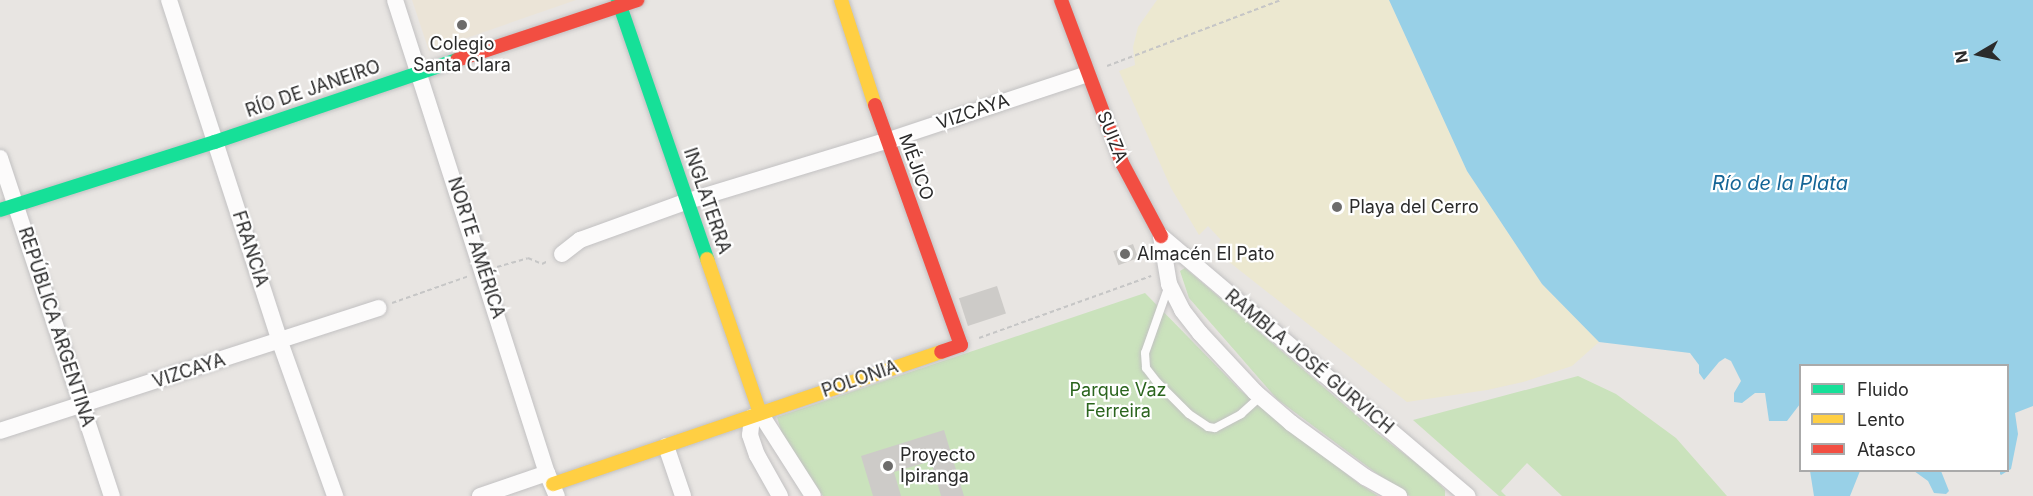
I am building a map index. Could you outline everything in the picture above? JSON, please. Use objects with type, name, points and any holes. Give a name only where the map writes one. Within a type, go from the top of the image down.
[{"type":"street","name":"FRANCIA","points":[[169,0],[280,342],[335,496]]},
{"type":"street","name":"NORTE AMÉRICA","points":[[395,0],[552,484]]},
{"type":"street","name":"RÍO DE JANEIRO","points":[[8,207],[215,142],[619,3],[637,0]]},
{"type":"street","name":"MÉJICO","points":[[841,0],[886,141],[961,345]]},
{"type":"street","name":"SUIZA","points":[[1061,0],[1122,163],[1161,236],[1167,278]]},
{"type":"street","name":"INGLATERRA","points":[[619,3],[688,201],[756,415]]},
{"type":"street","name":"VIZCAYA","points":[[562,254],[580,240],[688,201],[886,141],[1087,74]]},
{"type":"street","name":"REPÚBLICA ARGENTINA","points":[[0,158],[8,207],[83,405],[112,496]]},
{"type":"street","name":"RAMBLA JOSÉ GURVICH","points":[[1161,236],[1459,493]]},
{"type":"street","points":[[1167,278],[1182,310],[1200,333],[1260,397],[1335,456],[1399,496]]},
{"type":"street","name":"VIZCAYA","points":[[0,431],[280,342],[378,308]]},
{"type":"street","name":"POLONIA","points":[[480,496],[552,484],[961,345]]},
{"type":"street","points":[[756,415],[750,435],[757,455],[780,496]]},
{"type":"street","points":[[756,415],[813,496]]},
{"type":"street","points":[[666,446],[683,496]]},
{"type":"lane","points":[[1167,278],[1145,353],[1146,368],[1156,382],[1189,414],[1208,427],[1215,428],[1240,414],[1260,397]]},
{"type":"path","points":[[1087,74],[1281,0]]},
{"type":"path","points":[[961,345],[1167,278]]},
{"type":"shaded area","name":"Colegio Santa Clara","points":[[412,0],[576,0],[429,51]]},
{"type":"green space","points":[[1185,268],[1377,433],[1429,473],[1445,490],[1445,496],[1410,496],[1403,493],[1277,399],[1189,298],[1180,271]]},
{"type":"green space","name":"Parque Vaz Ferreira","points":[[1145,293],[1241,391],[1358,483],[1378,496],[823,496],[782,434],[777,417]]},
{"type":"green space","points":[[1578,376],[1616,394],[1676,438],[1727,496],[1562,496],[1527,463],[1501,491],[1506,496],[1499,496],[1413,420]]},
{"type":"sand","name":"Playa del Cerro","points":[[1157,0],[1389,0],[1467,171],[1542,284],[1599,342],[1572,366],[1523,382],[1407,402],[1214,250],[1221,240],[1208,226],[1199,235],[1171,188],[1119,71],[1135,65],[1133,47],[1138,27]]},
{"type":"water","name":"Río de la Plata","points":[[1389,0],[2033,0],[2033,406],[2015,413],[2018,434],[2011,469],[2009,470],[2009,364],[1799,364],[1799,405],[1787,421],[1769,421],[1765,393],[1755,393],[1742,403],[1734,402],[1734,393],[1741,381],[1731,361],[1725,358],[1704,380],[1699,373],[1699,365],[1690,353],[1599,342],[1542,284],[1467,171]]},
{"type":"water","points":[[1810,472],[1860,472],[1850,496],[1814,496]]},
{"type":"water","points":[[1915,472],[1941,472],[1949,491],[1946,494],[1934,493],[1928,481]]},
{"type":"building","name":"Almacén El Pato","points":[[1133,244],[1138,258],[1118,265],[1113,251]]},
{"type":"building","points":[[997,286],[1006,314],[968,326],[959,298]]},
{"type":"building","name":"Proyecto Ipiranga","points":[[944,430],[964,496],[941,496],[931,461],[894,472],[901,496],[873,496],[861,456]]},
{"type":"traffic: fast","points":[[618,0],[707,259]]},
{"type":"traffic: fast","points":[[0,210],[215,142],[457,60]]},
{"type":"traffic: slow","points":[[841,0],[875,105]]},
{"type":"traffic: slow","points":[[707,259],[760,413]]},
{"type":"traffic: slow","points":[[553,484],[941,352]]},
{"type":"traffic: jam","points":[[457,60],[637,0]]},
{"type":"traffic: jam","points":[[1061,0],[1122,163],[1161,236]]},
{"type":"traffic: jam","points":[[875,105],[961,345],[941,352]]},
{"type":"place","name":"Colegio Santa Clara","points":[[462,25]]},
{"type":"place","name":"Playa del Cerro","points":[[1337,207]]},
{"type":"place","name":"Almacén El Pato","points":[[1125,254]]},
{"type":"place","name":"Proyecto Ipiranga","points":[[888,466]]}]
